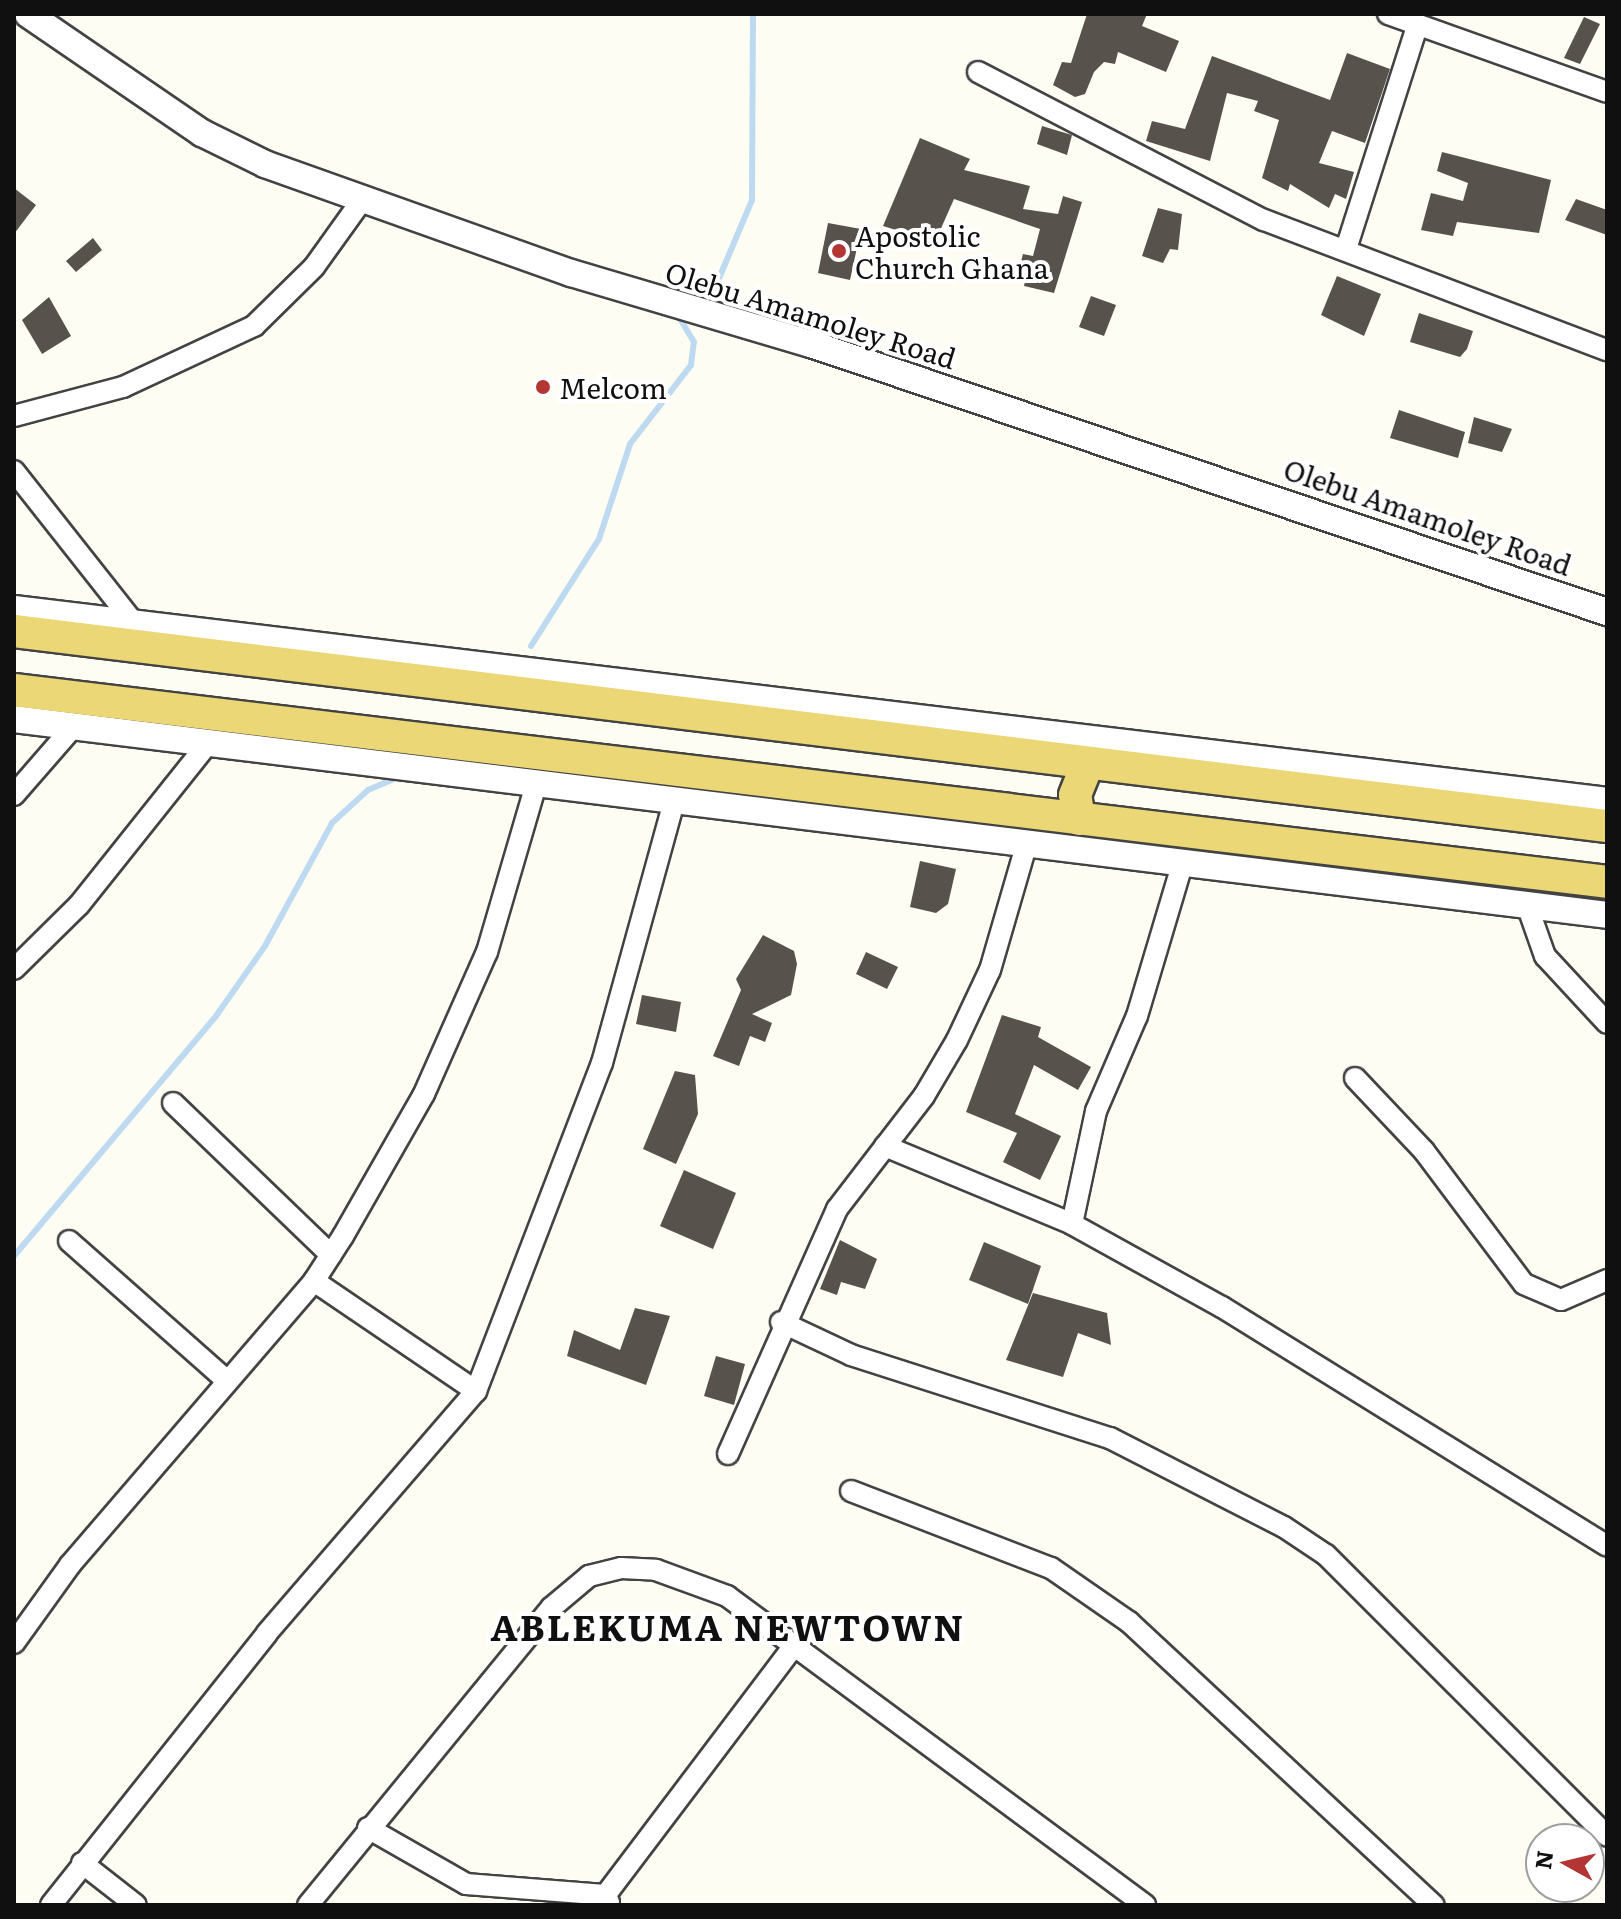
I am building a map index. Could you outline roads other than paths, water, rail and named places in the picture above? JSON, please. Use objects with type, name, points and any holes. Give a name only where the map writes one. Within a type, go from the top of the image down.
[{"type":"main road","points":[[14,631],[1087,766],[1607,826]]},
{"type":"main road","points":[[14,690],[1607,882]]},
{"type":"main road","points":[[1079,819],[1075,795],[1087,766]]},
{"type":"street","name":"Olebu Amamoley Road","points":[[28,14],[202,133],[362,200],[1607,612]]},
{"type":"street","points":[[1388,14],[1607,92]]},
{"type":"street","points":[[1346,249],[1417,26]]},
{"type":"street","points":[[978,72],[1264,220],[1607,350]]},
{"type":"street","points":[[14,416],[123,387],[254,326],[314,267],[362,200]]},
{"type":"street","points":[[14,471],[134,623]]},
{"type":"street","points":[[14,609],[1607,801]]},
{"type":"street","points":[[14,719],[206,746],[1607,915]]},
{"type":"street","points":[[14,795],[74,726]]},
{"type":"street","points":[[14,969],[79,905],[206,746]]},
{"type":"street","points":[[14,1643],[70,1565],[314,1281],[331,1255],[424,1094],[481,966],[536,784]]},
{"type":"street","points":[[51,1905],[267,1633],[476,1391],[602,1063],[674,802]]},
{"type":"street","points":[[728,1454],[781,1322],[837,1209],[924,1096],[990,970],[1027,843]]},
{"type":"street","points":[[1072,1224],[1096,1111],[1137,1016],[1183,862]]},
{"type":"street","points":[[1527,905],[1545,956],[1607,1023]]},
{"type":"street","points":[[1355,1078],[1424,1151],[1524,1284],[1561,1300],[1607,1280]]},
{"type":"street","points":[[173,1103],[331,1255]]},
{"type":"street","points":[[885,1146],[1072,1224],[1222,1307],[1607,1546]]},
{"type":"street","points":[[69,1241],[226,1380]]},
{"type":"street","points":[[314,1281],[476,1391]]},
{"type":"street","points":[[781,1322],[851,1355],[1110,1438],[1284,1527],[1326,1555],[1607,1836]]},
{"type":"street","points":[[851,1491],[1004,1547],[1095,1597],[1209,1691],[1434,1905]]},
{"type":"street","points":[[308,1905],[551,1608],[589,1576],[656,1570],[727,1596],[796,1643],[1145,1905]]},
{"type":"street","points":[[368,1828],[466,1884],[605,1902],[796,1643]]},
{"type":"street","points":[[82,1863],[136,1905]]},
{"type":"waterway","points":[[697,302],[717,283],[752,200],[753,14]]},
{"type":"waterway","points":[[531,646],[599,539],[630,444],[691,365],[694,342],[677,314]]},
{"type":"waterway","points":[[14,1256],[216,1016],[265,946],[332,823],[368,790],[399,777]]},
{"type":"place","name":"Apostolic Church Ghana","points":[[839,251]]},
{"type":"place","name":"Melcom","points":[[543,387]]},
{"type":"district","name":"ABLEKUMA NEWTOWN","points":[[728,1626]]}]
